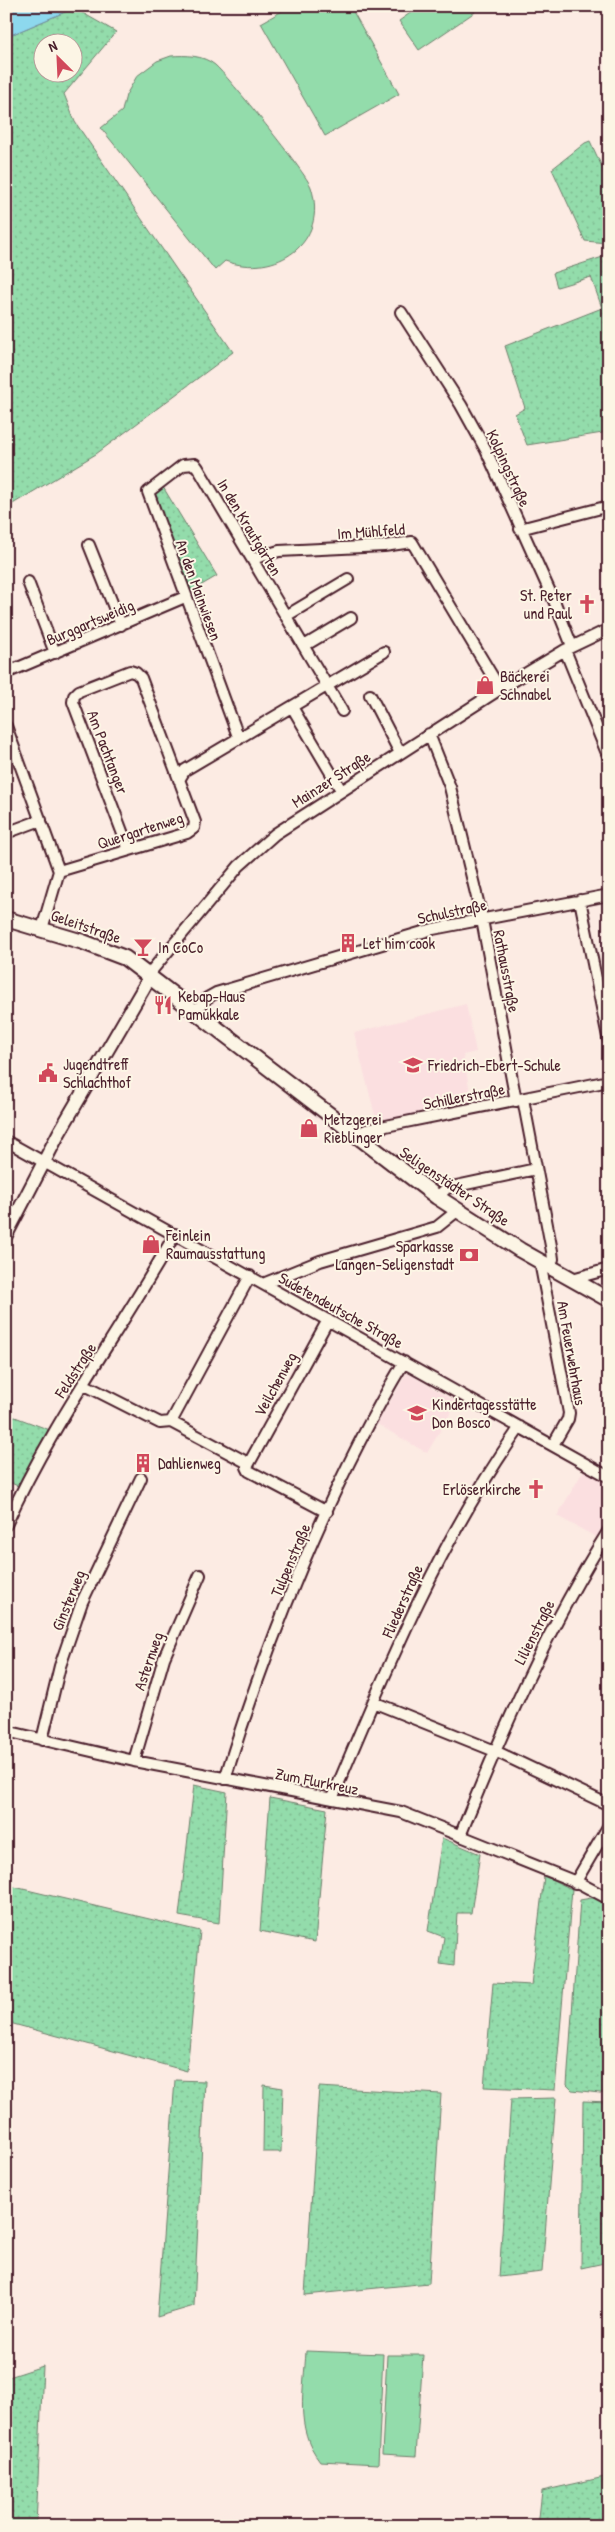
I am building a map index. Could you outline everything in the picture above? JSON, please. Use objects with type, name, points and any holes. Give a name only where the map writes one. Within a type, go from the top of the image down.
[{"type":"main road","name":"Geleitstraße","points":[[6,919],[117,954],[150,976]]},
{"type":"main road","name":"Seligenstädter Straße","points":[[150,976],[354,1135],[437,1197],[545,1264],[609,1300]]},
{"type":"street","name":"Kolpingstraße","points":[[401,312],[474,427],[495,468],[520,528],[555,603],[568,648],[609,758]]},
{"type":"street","name":"In den Krautgärten","points":[[182,465],[194,464],[198,468],[342,711]]},
{"type":"street","name":"An den Mainwiesen","points":[[182,465],[148,492],[185,597],[239,739]]},
{"type":"street","points":[[520,528],[609,506]]},
{"type":"street","name":"Im Mühlfeld","points":[[252,559],[279,551],[388,546],[412,542],[500,689]]},
{"type":"street","points":[[89,545],[120,625]]},
{"type":"street","points":[[286,616],[348,579]]},
{"type":"street","points":[[28,582],[55,653]]},
{"type":"street","name":"Burggartsweidig","points":[[6,673],[185,597]]},
{"type":"street","points":[[304,646],[351,618]]},
{"type":"street","name":"Mainzer Straße","points":[[150,976],[153,968],[254,851],[275,834],[500,689],[568,648],[609,629]]},
{"type":"street","points":[[179,780],[184,770],[384,652]]},
{"type":"street","name":"Am Pachtanger","points":[[129,850],[73,702],[75,693],[130,672],[136,673],[140,678],[179,780]]},
{"type":"street","points":[[370,695],[400,753]]},
{"type":"street","points":[[292,707],[341,790]]},
{"type":"street","points":[[6,726],[59,871],[42,929]]},
{"type":"street","name":"Rathausstraße","points":[[429,734],[450,787],[482,919],[552,1251],[552,1258],[545,1264]]},
{"type":"street","name":"Quergartenweg","points":[[59,871],[187,833],[194,828],[195,822],[179,780]]},
{"type":"street","points":[[6,833],[41,820]]},
{"type":"street","name":"Schulstraße","points":[[195,1012],[208,998],[216,993],[423,932],[609,895]]},
{"type":"street","points":[[576,901],[609,1042]]},
{"type":"street","points":[[6,1234],[150,976]]},
{"type":"street","name":"Schillerstraße","points":[[354,1135],[366,1130],[609,1081]]},
{"type":"street","name":"Sudetendeutsche Straße","points":[[6,1141],[609,1477]]},
{"type":"street","points":[[437,1197],[447,1188],[536,1169]]},
{"type":"street","points":[[263,1284],[320,1261],[437,1227],[457,1211]]},
{"type":"street","name":"Feldstraße","points":[[6,1525],[62,1417],[85,1385],[134,1306],[175,1234]]},
{"type":"street","name":"Am Feuerwehrhaus","points":[[545,1264],[569,1413],[568,1419],[553,1445]]},
{"type":"street","points":[[572,1279],[609,1269]]},
{"type":"street","points":[[172,1422],[250,1276]]},
{"type":"street","name":"Veilchenweg","points":[[248,1463],[328,1320]]},
{"type":"street","name":"Tulpenstraße","points":[[225,1779],[264,1664],[327,1512],[361,1440],[404,1362]]},
{"type":"street","points":[[85,1385],[160,1423],[172,1422],[248,1463],[249,1471],[327,1512]]},
{"type":"street","name":"Fliederstraße","points":[[332,1798],[432,1570],[482,1482],[520,1427]]},
{"type":"street","name":"Ginsterweg","points":[[42,1740],[60,1666],[82,1602],[140,1478]]},
{"type":"street","name":"Lilienstraße","points":[[460,1836],[495,1751],[556,1622],[609,1530]]},
{"type":"street","name":"Asternweg","points":[[134,1761],[164,1658],[200,1575]]},
{"type":"street","points":[[374,1702],[495,1751],[609,1805]]},
{"type":"street","name":"Zum Flurkreuz","points":[[6,1731],[134,1761],[401,1812],[575,1882],[609,1899]]},
{"type":"street","points":[[575,1882],[609,1825]]},
{"type":"shaded area","name":"Friedrich-Ebert-Schule","points":[[466,1004],[476,1052],[463,1055],[472,1102],[377,1123],[354,1033]]},
{"type":"shaded area","name":"Kindertagesstätte Don Bosco","points":[[407,1373],[457,1402],[427,1453],[377,1424]]},
{"type":"shaded area","points":[[585,1468],[609,1484],[609,1517],[596,1537],[557,1516]]},
{"type":"green space","points":[[291,6],[350,6],[399,94],[325,136],[261,23]]},
{"type":"green space","points":[[420,6],[471,6],[475,12],[419,50],[399,21]]},
{"type":"green space","points":[[74,8],[116,32],[82,73],[82,32],[32,32],[32,82],[74,82],[64,94],[75,122],[233,352],[96,454],[6,508],[6,37]]},
{"type":"green space","points":[[171,56],[200,57],[215,65],[266,125],[306,178],[311,187],[315,207],[312,225],[305,240],[294,252],[279,260],[262,265],[244,265],[225,261],[215,270],[101,128],[122,111],[126,95],[137,76],[157,61]]},
{"type":"green space","points":[[590,141],[609,182],[609,241],[607,243],[585,241],[552,169]]},
{"type":"green space","points":[[609,255],[609,432],[527,445],[515,414],[525,408],[505,346],[602,308],[591,277],[557,287],[553,273]]},
{"type":"green space","points":[[163,487],[217,576],[188,593],[150,495]]},
{"type":"green space","points":[[15,1417],[50,1430],[18,1486],[6,1481],[6,1419]]},
{"type":"green space","points":[[194,1785],[227,1792],[219,1923],[179,1916]]},
{"type":"green space","points":[[270,1798],[327,1809],[315,1942],[260,1931]]},
{"type":"green space","points":[[442,1838],[480,1854],[471,1913],[457,1913],[454,1966],[440,1964],[444,1937],[428,1931]]},
{"type":"green space","points":[[544,1876],[572,1889],[555,2090],[484,2087],[493,1983],[531,1985]]},
{"type":"green space","points":[[6,1885],[200,1931],[187,2071],[6,2022]]},
{"type":"green space","points":[[597,1897],[609,1904],[609,2094],[572,2090],[567,2085],[580,1900]]},
{"type":"green space","points":[[175,2080],[205,2081],[194,2306],[157,2317]]},
{"type":"green space","points":[[264,2085],[283,2088],[281,2152],[263,2152]]},
{"type":"green space","points":[[319,2087],[441,2094],[429,2283],[305,2295]]},
{"type":"green space","points":[[556,2098],[542,2272],[499,2277],[511,2099]]},
{"type":"green space","points":[[583,2101],[609,2102],[609,2262],[581,2268]]},
{"type":"green space","points":[[306,2351],[383,2354],[378,2464],[320,2461],[307,2435],[302,2408]]},
{"type":"green space","points":[[387,2355],[423,2355],[416,2456],[382,2454]]},
{"type":"green space","points":[[43,2366],[36,2526],[6,2526],[6,2378]]},
{"type":"green space","points":[[609,2476],[609,2522],[593,2526],[538,2526],[542,2491]]},
{"type":"water","points":[[6,6],[79,6],[6,37]]},
{"type":"place","name":"St. Peter und Paul","points":[[587,604]]},
{"type":"place","name":"Bäckerei Schnabel","points":[[485,685]]},
{"type":"place","name":"Let him cook","points":[[348,943]]},
{"type":"place","name":"In CoCo","points":[[143,947]]},
{"type":"place","name":"Kebap-Haus Pamukkale","points":[[163,1005]]},
{"type":"place","name":"Friedrich-Ebert-Schule","points":[[413,1065]]},
{"type":"place","name":"Jugendtreff Schlachthof","points":[[48,1073]]},
{"type":"place","name":"Metzgerei Rieblinger","points":[[309,1128]]},
{"type":"place","name":"Feinlein Raumausstattung","points":[[151,1244]]},
{"type":"place","name":"Sparkasse Langen-Seligenstadt","points":[[469,1255]]},
{"type":"place","name":"Kindertagesstätte Don Bosco","points":[[417,1413]]},
{"type":"place","name":"Dahlienweg","points":[[143,1463]]},
{"type":"place","name":"Erlöserkirche","points":[[536,1489]]}]
